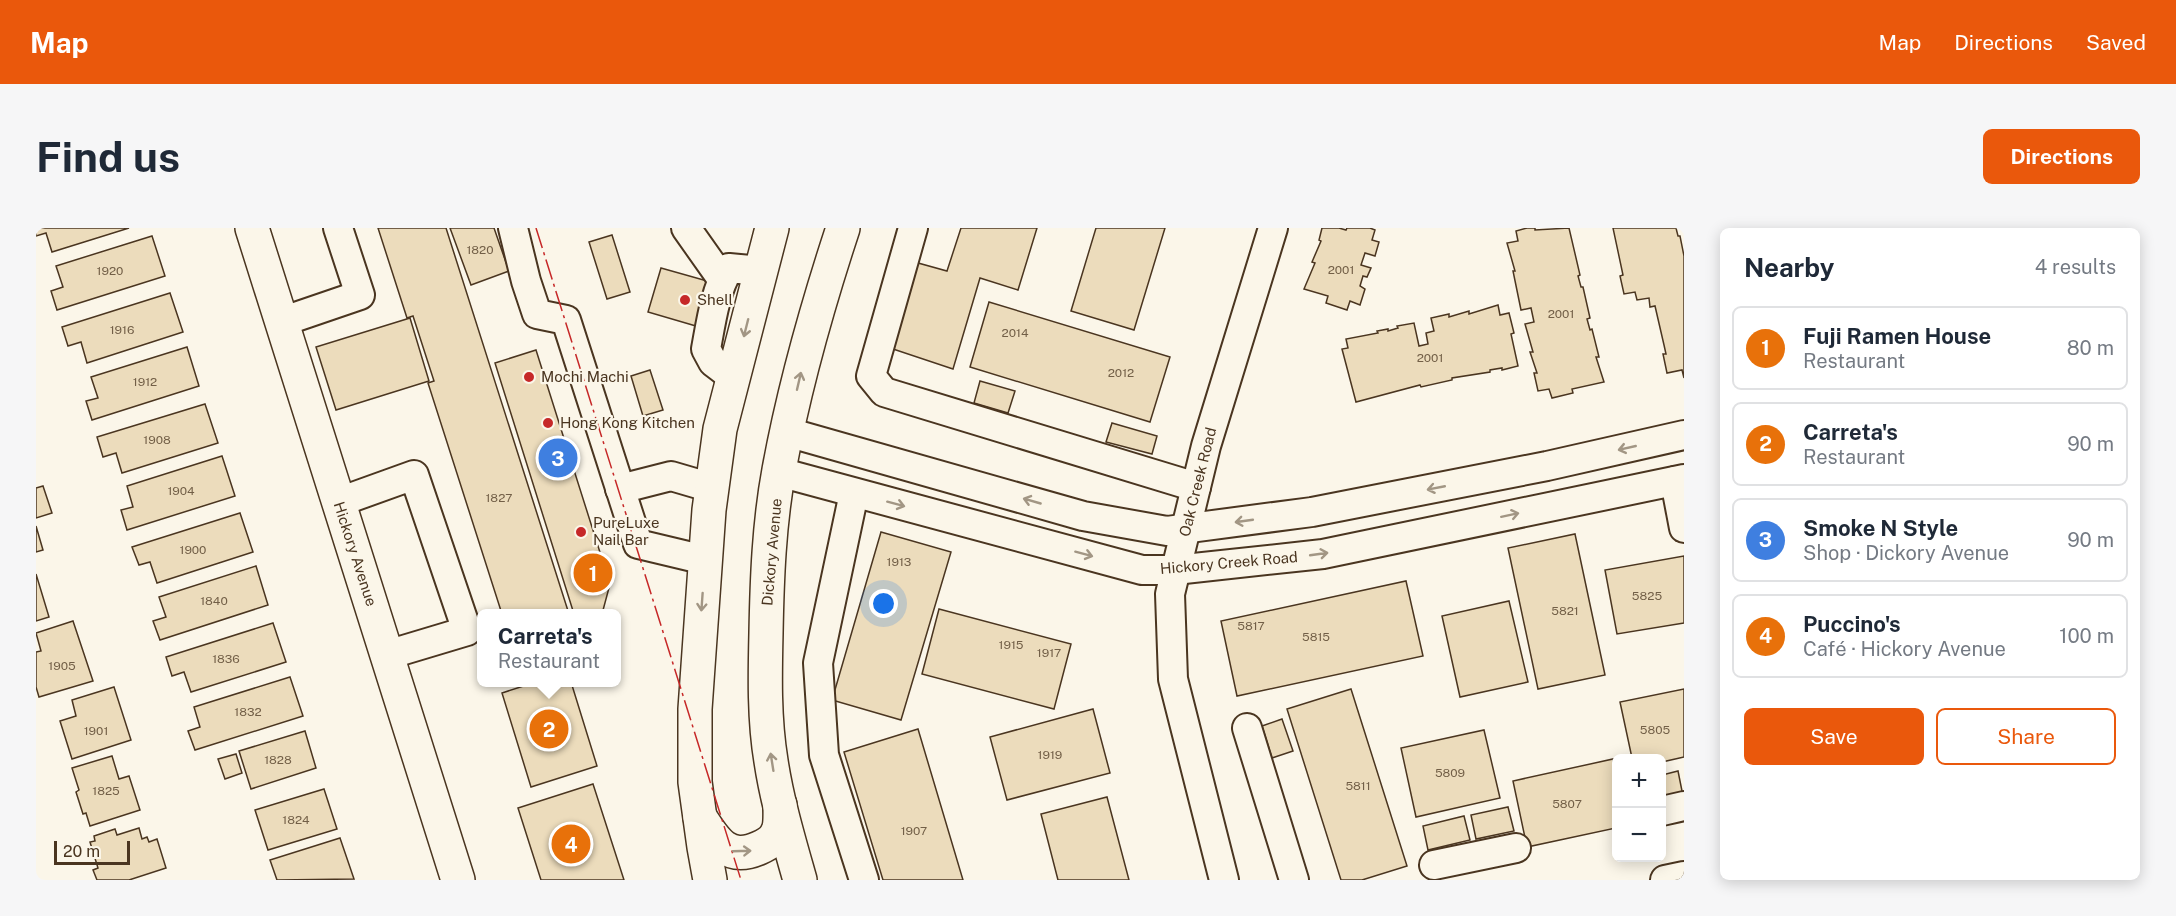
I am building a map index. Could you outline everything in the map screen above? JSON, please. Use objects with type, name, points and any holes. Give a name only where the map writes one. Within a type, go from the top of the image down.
[{"type":"main road","name":"Hickory Avenue","points":[[252,228],[458,880]]},
{"type":"main road","points":[[710,880],[696,782],[695,709],[705,560],[720,429],[772,228]]},
{"type":"main road","name":"Dickory Avenue","points":[[800,880],[780,805],[771,760],[765,675],[768,565],[779,472],[787,432],[815,315],[843,228]]},
{"type":"main road","points":[[700,817],[714,839],[729,852],[748,852],[767,844],[777,833],[780,805]]},
{"type":"street","points":[[281,322],[360,295],[338,228]]},
{"type":"street","points":[[513,228],[537,314],[566,320],[638,544],[705,560]]},
{"type":"street","points":[[686,228],[722,279]]},
{"type":"street","points":[[913,228],[871,376],[884,392],[1196,487]]},
{"type":"street","name":"Oak Creek Road","points":[[1224,880],[1173,679],[1170,594],[1206,446],[1273,228]]},
{"type":"street","points":[[734,378],[713,362],[706,349],[722,279],[729,268],[761,271]]},
{"type":"street","points":[[787,432],[1083,516],[1167,531],[1312,512],[1546,466],[1684,435]]},
{"type":"street","name":"Hickory Creek Road","points":[[779,472],[1142,570],[1175,570],[1323,554],[1680,480]]},
{"type":"street","points":[[339,502],[414,475],[467,631],[387,655]]},
{"type":"street","points":[[621,489],[671,476],[712,488]]},
{"type":"street","points":[[1680,480],[1684,528]]},
{"type":"street","points":[[854,493],[818,663],[824,755],[864,880]]},
{"type":"street","points":[[1246,728],[1294,880]]},
{"type":"street","points":[[1666,810],[1684,806]]},
{"type":"street","points":[[1434,865],[1474,869],[1516,848]]},
{"type":"street","points":[[1665,880],[1684,876]]},
{"type":"building","points":[[36,228],[129,228],[52,252],[46,233],[36,236]]},
{"type":"building","points":[[378,228],[446,228],[567,609],[500,609],[428,383],[434,381],[413,316],[407,318]]},
{"type":"building","points":[[450,228],[494,228],[509,271],[471,285]]},
{"type":"building","points":[[961,228],[1037,228],[1018,290],[980,278],[953,369],[893,349],[918,263],[947,271]]},
{"type":"building","points":[[1096,228],[1165,228],[1134,330],[1071,311]]},
{"type":"building","points":[[1322,228],[1346,230],[1347,228],[1370,228],[1375,230],[1372,240],[1379,242],[1375,256],[1365,253],[1361,265],[1371,268],[1367,277],[1363,276],[1360,286],[1365,289],[1360,305],[1350,301],[1347,310],[1326,303],[1328,296],[1304,289],[1315,263],[1312,262],[1321,241],[1319,240]]},
{"type":"building","points":[[1535,228],[1535,230],[1569,228],[1580,275],[1578,276],[1590,318],[1587,319],[1590,330],[1592,329],[1599,357],[1596,357],[1604,382],[1572,389],[1573,393],[1552,398],[1549,389],[1538,391],[1534,373],[1537,373],[1530,352],[1533,352],[1525,324],[1534,322],[1531,308],[1521,310],[1513,271],[1515,271],[1507,243],[1518,241],[1516,231]]},
{"type":"building","points":[[1613,228],[1676,228],[1680,236],[1684,256],[1684,378],[1682,370],[1667,373],[1663,354],[1666,354],[1655,306],[1650,307],[1649,298],[1637,300],[1635,292],[1624,294],[1620,276],[1623,275]]},
{"type":"building","points":[[612,235],[630,292],[607,299],[589,242]]},
{"type":"building","points":[[152,236],[165,276],[57,310],[51,291],[63,287],[56,266]]},
{"type":"building","points":[[661,268],[725,286],[713,331],[648,312]]},
{"type":"building","points":[[170,293],[183,332],[87,363],[81,342],[68,346],[62,327]]},
{"type":"building","points":[[989,302],[1170,357],[1150,422],[970,367]]},
{"type":"building","points":[[1498,305],[1500,315],[1509,313],[1518,366],[1452,378],[1452,380],[1421,387],[1420,385],[1356,402],[1342,349],[1348,348],[1346,339],[1378,333],[1377,331],[1388,329],[1388,331],[1398,328],[1397,326],[1414,323],[1419,346],[1428,344],[1426,333],[1434,331],[1431,318],[1449,314],[1449,317],[1469,311],[1469,314]]},
{"type":"building","points":[[410,318],[429,381],[336,410],[316,347]]},
{"type":"building","points":[[187,347],[199,386],[92,420],[86,401],[98,398],[91,377]]},
{"type":"building","points":[[536,350],[610,584],[603,609],[572,609],[495,363]]},
{"type":"building","points":[[650,370],[663,410],[643,416],[631,376]]},
{"type":"building","points":[[980,381],[1015,391],[1008,413],[974,403]]},
{"type":"building","points":[[205,404],[218,443],[122,473],[116,453],[103,457],[97,437]]},
{"type":"building","points":[[1112,423],[1157,436],[1152,454],[1106,442]]},
{"type":"building","points":[[222,456],[235,496],[127,530],[121,510],[133,507],[127,486]]},
{"type":"building","points":[[43,486],[52,513],[36,518],[36,488]]},
{"type":"building","points":[[240,513],[253,552],[157,583],[150,562],[139,565],[132,547]]},
{"type":"building","points":[[36,526],[43,550],[36,552]]},
{"type":"building","points":[[881,532],[951,552],[901,720],[832,700]]},
{"type":"building","points":[[1575,534],[1605,675],[1538,689],[1508,548]]},
{"type":"building","points":[[1684,556],[1684,623],[1617,634],[1605,570]]},
{"type":"building","points":[[256,566],[268,605],[160,640],[153,621],[166,617],[159,597]]},
{"type":"building","points":[[36,574],[49,617],[36,621]]},
{"type":"building","points":[[1406,581],[1423,656],[1237,696],[1221,621]]},
{"type":"building","points":[[1509,601],[1528,682],[1460,697],[1442,616]]},
{"type":"building","points":[[939,609],[1071,644],[1054,709],[922,674]]},
{"type":"building","points":[[73,621],[93,681],[39,697],[36,687],[36,652],[41,651],[36,633]]},
{"type":"building","points":[[273,623],[286,662],[191,692],[184,672],[172,676],[166,657]]},
{"type":"building","points":[[290,677],[303,716],[195,750],[188,731],[200,727],[194,707]]},
{"type":"building","points":[[114,687],[131,740],[72,759],[60,721],[76,716],[72,700]]},
{"type":"building","points":[[521,687],[573,687],[597,766],[531,787],[502,693]]},
{"type":"building","points":[[1351,689],[1407,866],[1362,880],[1341,880],[1287,709]]},
{"type":"building","points":[[1684,689],[1684,757],[1666,761],[1666,754],[1631,754],[1620,702]]},
{"type":"building","points":[[1093,709],[1110,773],[1007,800],[990,737]]},
{"type":"building","points":[[1282,719],[1293,751],[1272,758],[1262,726]]},
{"type":"building","points":[[918,729],[963,880],[883,880],[844,752]]},
{"type":"building","points":[[1484,730],[1500,798],[1416,817],[1401,748]]},
{"type":"building","points":[[305,731],[316,768],[251,789],[239,751]]},
{"type":"building","points":[[236,754],[242,773],[225,779],[218,759]]},
{"type":"building","points":[[112,756],[119,779],[129,776],[140,810],[90,826],[86,813],[83,814],[76,792],[79,790],[72,768]]},
{"type":"building","points":[[1612,759],[1612,829],[1527,847],[1513,781]]},
{"type":"building","points":[[1678,771],[1683,796],[1666,799],[1666,774]]},
{"type":"building","points":[[593,784],[624,880],[541,880],[518,808]]},
{"type":"building","points":[[324,789],[337,829],[268,850],[255,810]]},
{"type":"building","points":[[1107,797],[1129,880],[1058,880],[1041,814]]},
{"type":"building","points":[[1508,807],[1514,831],[1476,839],[1471,815]]},
{"type":"building","points":[[1464,816],[1470,840],[1428,850],[1423,826]]},
{"type":"building","points":[[139,828],[142,839],[147,837],[149,842],[157,839],[166,868],[129,880],[97,880],[93,870],[98,868],[90,842],[95,841],[94,836],[115,829],[117,835]]},
{"type":"building","points":[[340,838],[354,879],[277,880],[270,860]]},
{"type":"power","points":[[536,228],[741,880]]},
{"type":"place","name":"Shell","points":[[685,300]]},
{"type":"place","name":"Mochi Machi","points":[[529,377]]},
{"type":"place","name":"Hong Kong Kitchen","points":[[548,423]]},
{"type":"place","name":"Smoke N Style","points":[[558,458]]},
{"type":"place","name":"PureLuxe Nail Bar","points":[[581,532]]},
{"type":"place","name":"Fuji Ramen House","points":[[593,573]]},
{"type":"place","name":"Carreta's","points":[[549,729]]},
{"type":"place","name":"Puccino's","points":[[571,844]]}]
